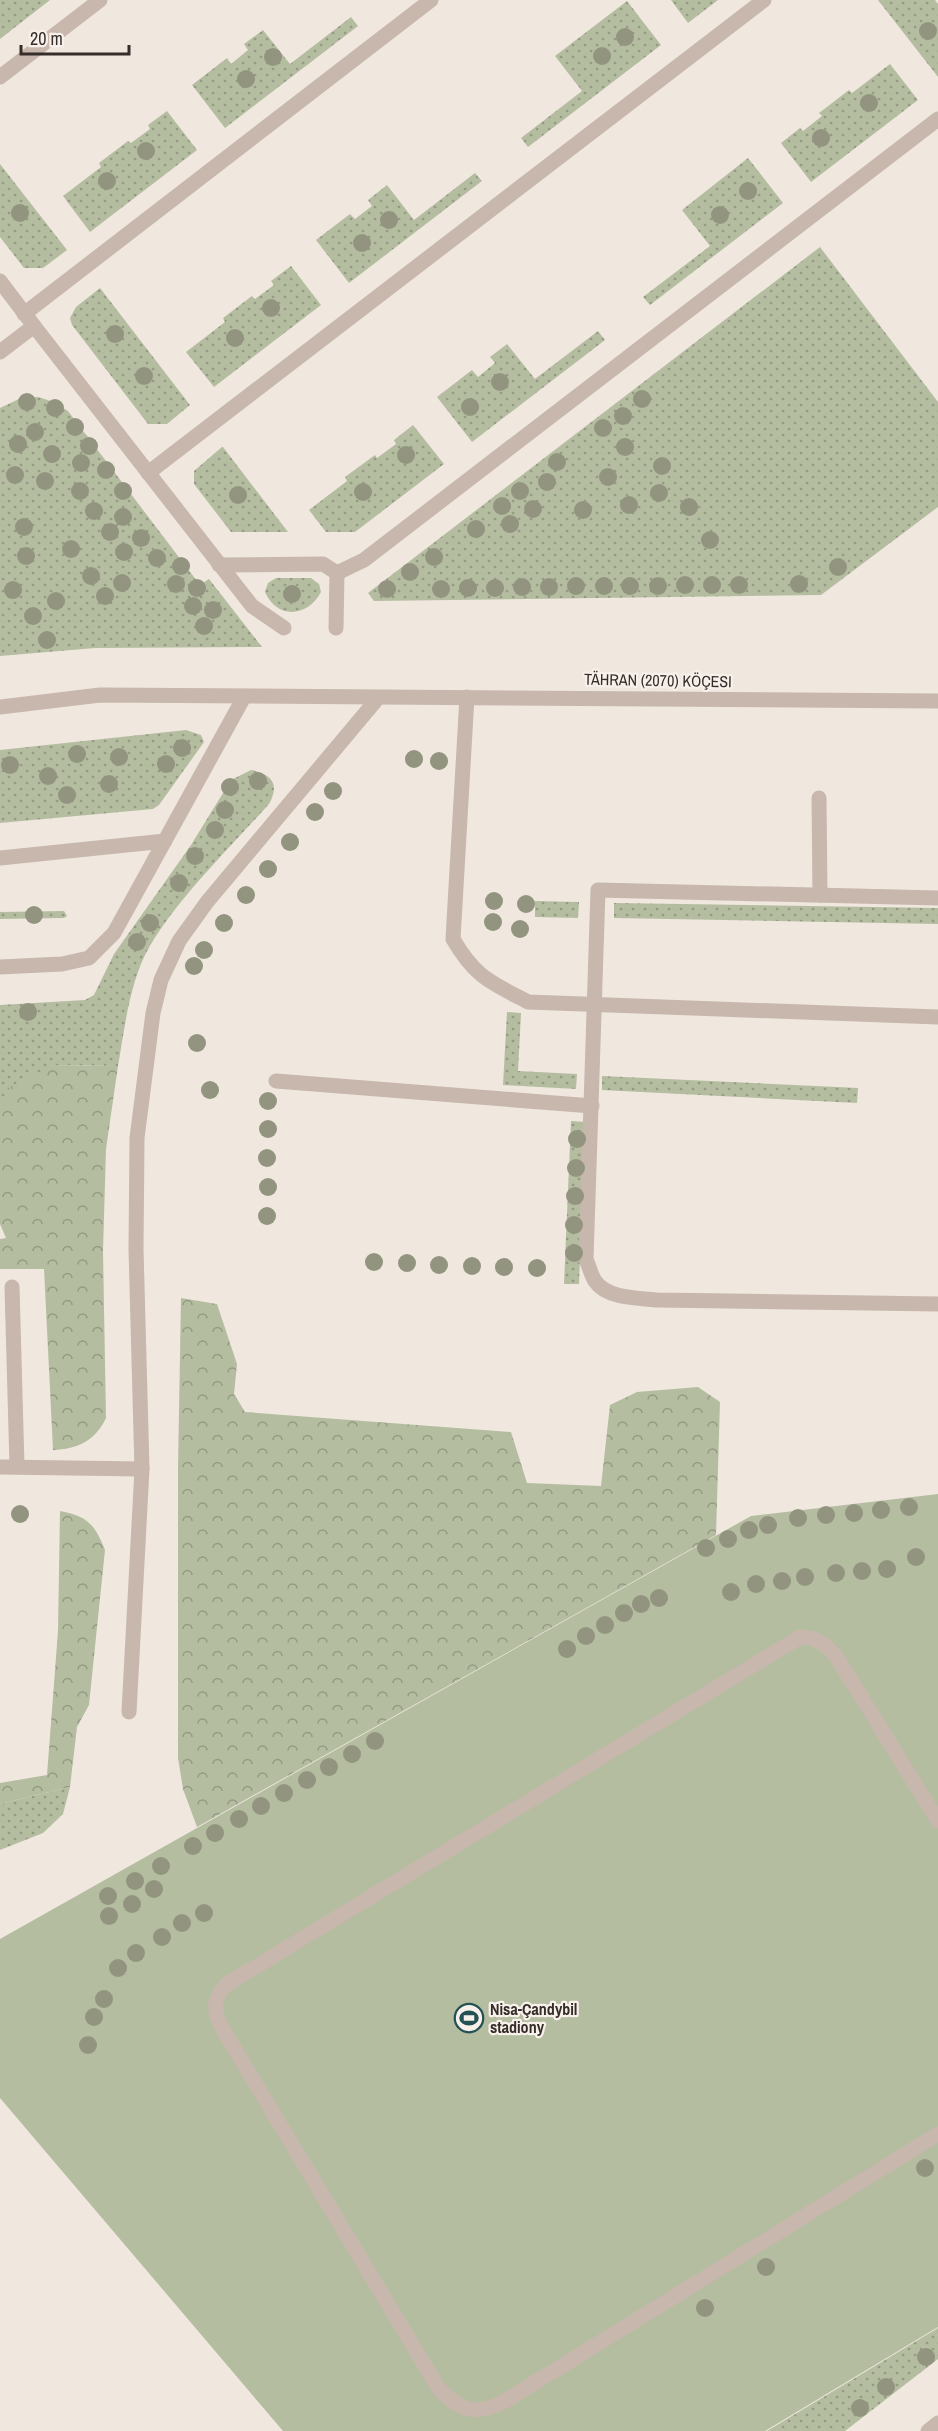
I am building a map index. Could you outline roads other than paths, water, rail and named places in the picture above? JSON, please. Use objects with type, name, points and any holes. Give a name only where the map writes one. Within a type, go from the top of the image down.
[{"type":"street","points":[[0,76],[100,0]]},
{"type":"street","points":[[0,352],[29,320],[431,0]]},
{"type":"street","points":[[148,473],[764,0]]},
{"type":"street","points":[[337,573],[364,560],[938,120]]},
{"type":"street","points":[[0,281],[252,606],[284,628]]},
{"type":"street","points":[[219,565],[323,564],[337,573]]},
{"type":"street","points":[[336,628],[337,573]]},
{"type":"street","name":"TÄHRAN (2070) KÖÇESI","points":[[0,707],[100,696],[938,701]]},
{"type":"street","points":[[0,967],[62,964],[89,958],[114,933],[244,697]]},
{"type":"street","points":[[467,697],[453,939],[467,963],[484,979],[528,1002],[938,1017]]},
{"type":"street","points":[[129,1712],[142,1469],[135,1249],[137,1138],[153,1013],[161,980],[179,941],[207,902],[378,698]]},
{"type":"street","points":[[819,798],[820,895]]},
{"type":"street","points":[[0,858],[165,841]]},
{"type":"street","points":[[938,898],[598,890],[586,1259],[595,1282],[608,1292],[625,1296],[658,1300],[938,1304]]},
{"type":"street","points":[[276,1081],[592,1106]]},
{"type":"street","points":[[12,1287],[17,1466]]},
{"type":"street","points":[[0,1467],[142,1469]]},
{"type":"street","points":[[938,1821],[836,1656],[825,1644],[812,1637],[800,1637],[227,1984],[215,2000],[214,2007],[225,2033],[439,2390],[453,2403],[470,2410],[489,2409],[505,2401],[938,2134]]},
{"type":"street","points":[[928,2431],[938,2423]]},
{"type":"place","name":"Nisa-Çandybil stadiony","points":[[469,2018]]}]
